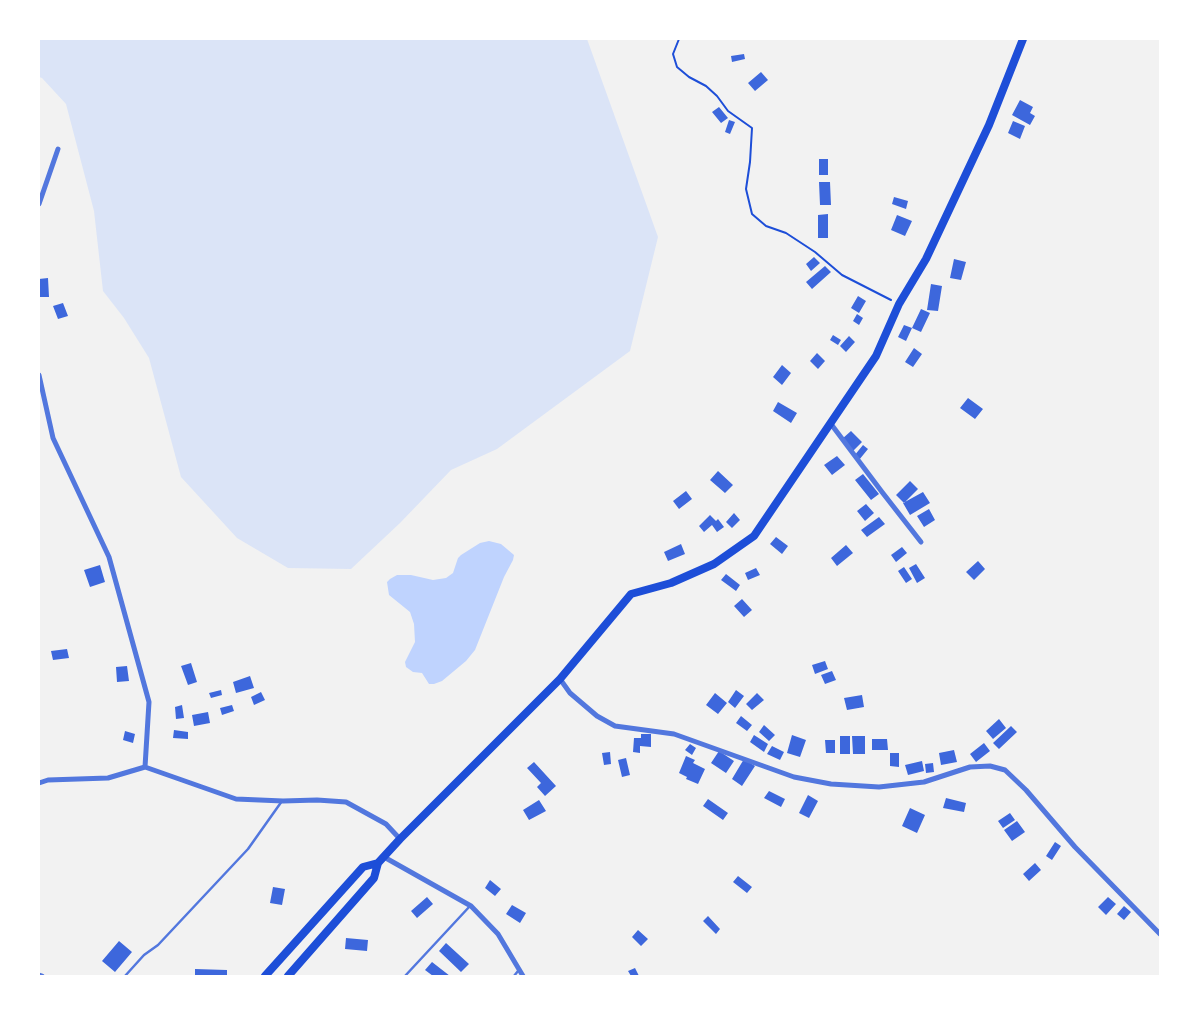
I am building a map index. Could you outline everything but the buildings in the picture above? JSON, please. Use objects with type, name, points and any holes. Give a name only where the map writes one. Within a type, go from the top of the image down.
[{"type":"main road","points":[[288,976],[374,878],[381,860],[560,678],[631,594],[671,583],[714,564],[754,536],[876,356],[899,304],[926,259],[989,125],[1023,39]]},
{"type":"main road","points":[[265,976],[363,867],[381,860]]},
{"type":"street","points":[[39,204],[58,149]]},
{"type":"street","points":[[39,375],[53,438],[108,557],[149,702],[145,767]]},
{"type":"street","points":[[831,424],[921,542]]},
{"type":"street","points":[[560,678],[570,692],[597,716],[615,726],[674,734],[794,777],[831,784],[878,787],[924,782],[970,767],[990,766],[1005,770],[1026,790],[1075,847],[1160,934]]},
{"type":"street","points":[[39,783],[48,780],[108,778],[145,767],[236,799],[346,802],[386,824],[400,839]]},
{"type":"street","points":[[381,860],[471,906],[498,934],[522,976]]},
{"type":"lane","points":[[125,976],[144,955],[158,945],[248,849],[283,801]]},
{"type":"lane","points":[[405,976],[471,906]]},
{"type":"lane","points":[[514,976],[518,971]]},
{"type":"path","points":[[679,39],[673,54],[676,67],[706,86],[717,96],[728,111],[752,128],[746,189],[752,214],[766,226],[786,234],[815,252],[842,275],[899,304]]},
{"type":"shaded area","points":[[39,39],[587,39],[658,237],[630,351],[497,449],[451,470],[400,523],[351,569],[288,568],[237,538],[181,477],[149,358],[124,318],[103,291],[94,211],[66,104],[39,77]]},
{"type":"water","points":[[489,541],[501,544],[514,555],[513,560],[504,577],[475,650],[466,661],[442,681],[429,684],[422,673],[413,672],[406,667],[405,662],[415,642],[414,624],[410,612],[389,595],[387,582],[397,575],[411,575],[433,580],[446,578],[453,573],[458,558],[461,555],[480,543]]}]
